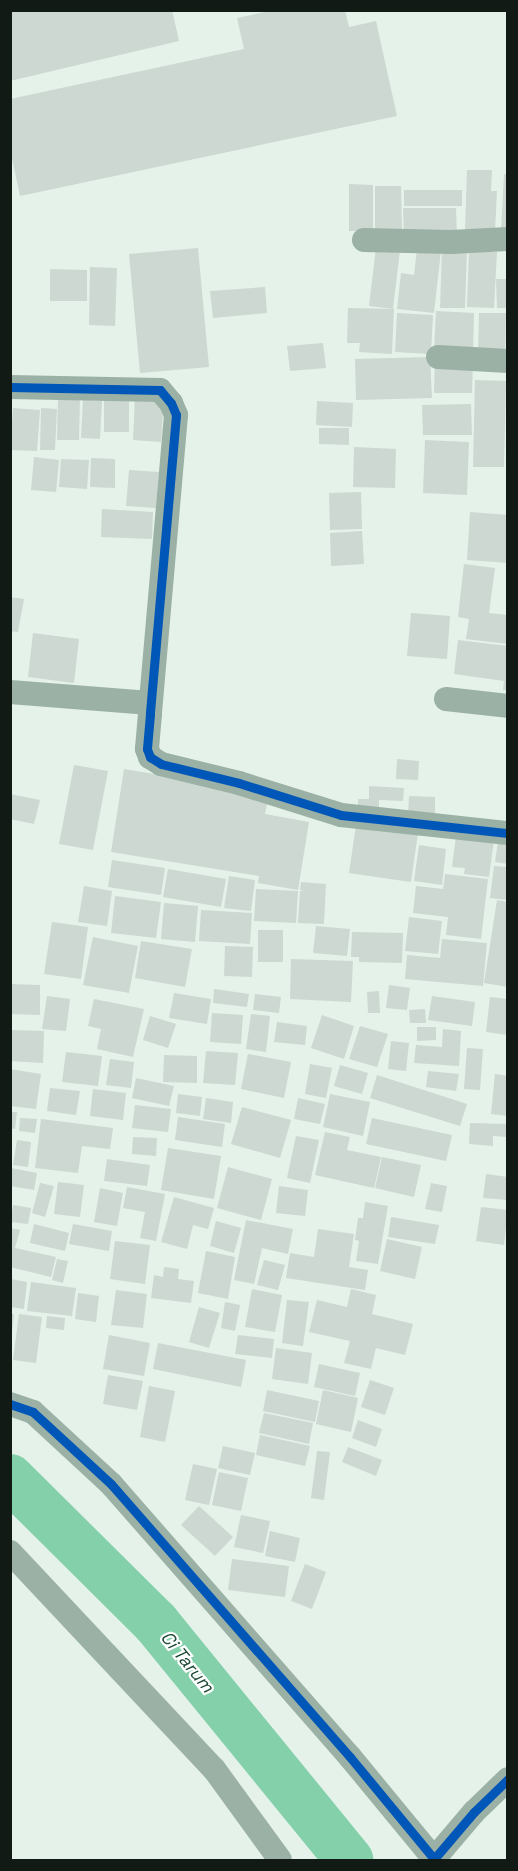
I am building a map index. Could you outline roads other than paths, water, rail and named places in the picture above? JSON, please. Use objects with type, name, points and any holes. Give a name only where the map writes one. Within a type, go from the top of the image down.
[{"type":"street","points":[[364,240],[451,242],[507,239]]},
{"type":"street","points":[[438,357],[507,361]]},
{"type":"street","points":[[10,387],[160,390],[176,415],[150,703],[147,749],[150,757],[161,764],[239,783],[341,815],[507,833]]},
{"type":"street","points":[[10,692],[150,703]]},
{"type":"street","points":[[446,699],[507,706]]},
{"type":"street","points":[[10,1404],[33,1412],[111,1484],[350,1756],[434,1859],[474,1812],[507,1779]]},
{"type":"street","points":[[10,1552],[214,1769],[280,1860]]},
{"type":"waterway","name":"Ci Tarum","points":[[10,1478],[156,1623],[349,1860]]}]
